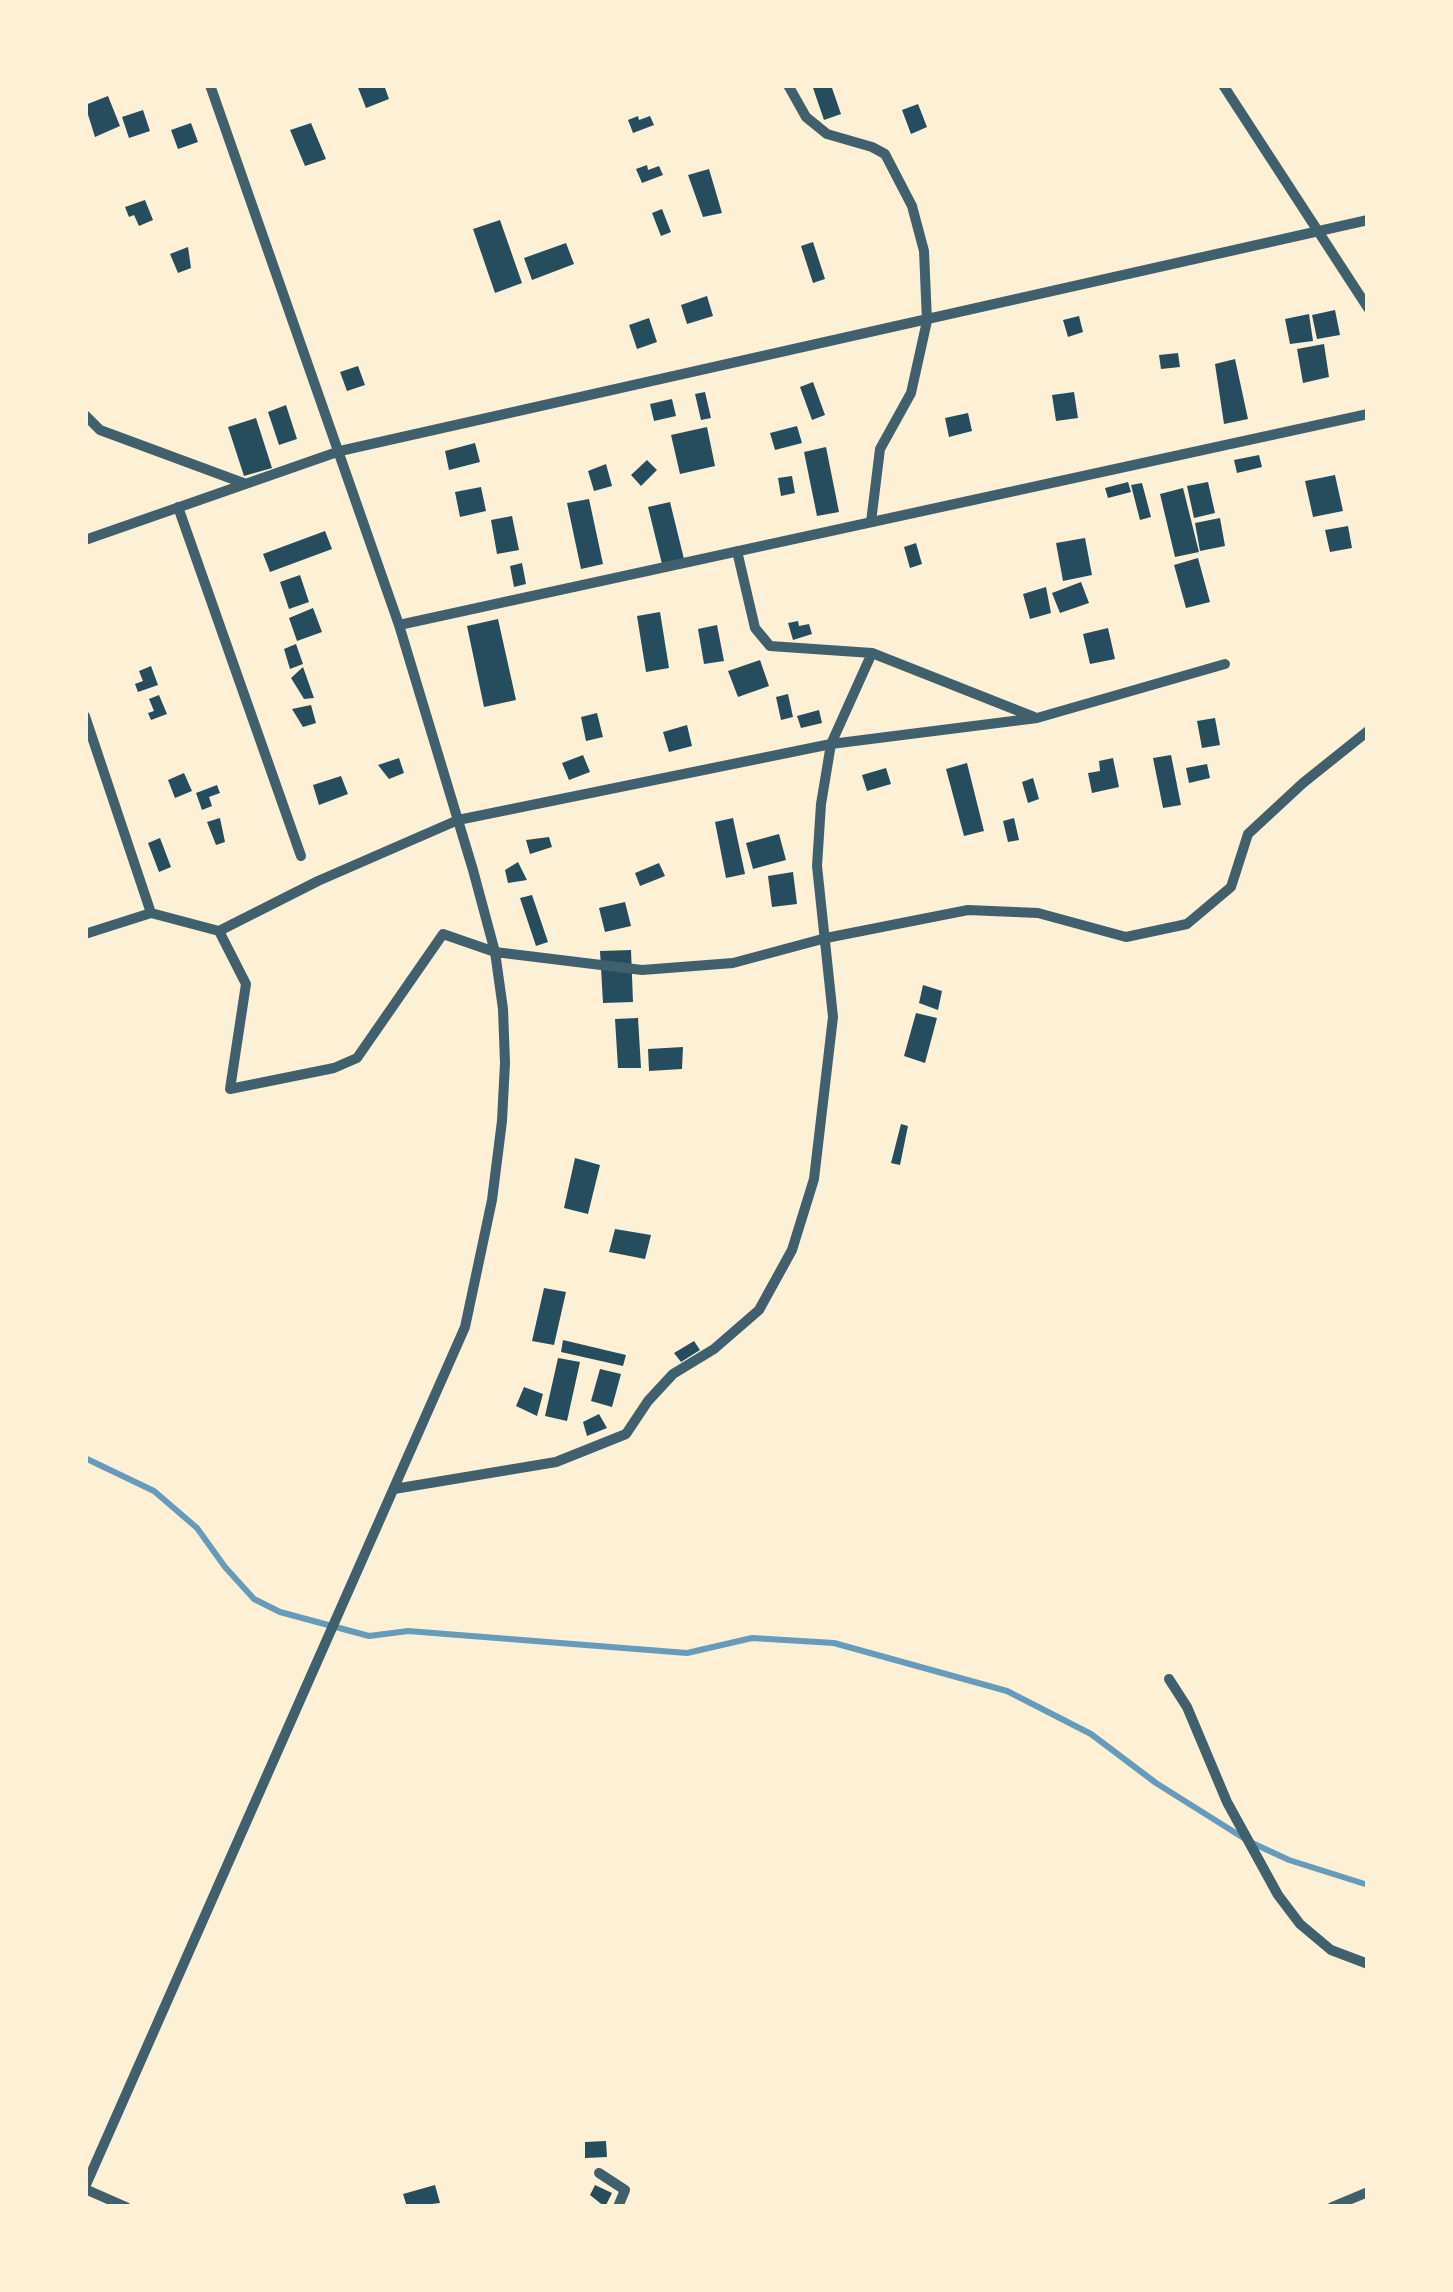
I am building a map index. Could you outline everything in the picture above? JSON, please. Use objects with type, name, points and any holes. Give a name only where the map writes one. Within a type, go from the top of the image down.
[{"type":"street","points":[[126,2207],[85,2188],[464,1326],[492,1200],[505,1063],[503,1010],[494,952],[400,625],[210,85]]},
{"type":"street","points":[[788,85],[806,117],[827,134],[885,154],[912,206],[924,252],[927,321],[911,394],[880,450],[871,522]]},
{"type":"street","points":[[1223,85],[1368,308]]},
{"type":"street","points":[[85,540],[340,451],[1368,220]]},
{"type":"street","points":[[400,625],[1368,414]]},
{"type":"street","points":[[85,416],[100,430],[246,484]]},
{"type":"street","points":[[178,507],[301,856]]},
{"type":"street","points":[[736,552],[755,628],[770,646],[872,653],[1037,718]]},
{"type":"street","points":[[394,1489],[556,1462],[626,1434],[648,1401],[673,1374],[714,1349],[759,1310],[792,1250],[814,1179],[833,1017],[817,866],[821,804],[831,744],[872,653]]},
{"type":"street","points":[[85,934],[151,913],[219,931],[318,881],[458,820],[831,744],[1037,718],[1225,664]]},
{"type":"street","points":[[85,716],[151,913]]},
{"type":"street","points":[[219,931],[246,984],[230,1089],[334,1068],[357,1058],[443,934],[494,952],[642,970],[733,963],[826,938],[968,910],[1038,913],[1126,937],[1187,924],[1230,887],[1248,834],[1368,730]]},
{"type":"street","points":[[1169,1679],[1187,1707],[1227,1802],[1278,1895],[1300,1924],[1331,1950],[1368,1964]]},
{"type":"street","points":[[598,2173],[625,2190],[618,2207]]},
{"type":"street","points":[[1332,2207],[1368,2192]]},
{"type":"building","points":[[357,85],[384,85],[389,99],[366,108]]},
{"type":"building","points":[[812,85],[831,85],[841,114],[824,120]]},
{"type":"building","points":[[108,96],[120,126],[95,137],[85,105]]},
{"type":"building","points":[[918,104],[927,127],[911,134],[902,110]]},
{"type":"building","points":[[143,110],[150,131],[129,138],[122,117]]},
{"type":"building","points":[[638,116],[639,120],[650,116],[654,125],[633,133],[628,120]]},
{"type":"building","points":[[191,123],[198,142],[178,149],[171,130]]},
{"type":"building","points":[[311,123],[326,159],[305,166],[290,130]]},
{"type":"building","points":[[647,165],[648,170],[659,166],[663,175],[642,183],[636,169]]},
{"type":"building","points":[[709,169],[722,213],[703,217],[688,175]]},
{"type":"building","points":[[145,200],[153,220],[139,226],[125,207]]},
{"type":"building","points":[[662,209],[671,232],[661,236],[652,213]]},
{"type":"building","points":[[500,220],[522,283],[495,293],[473,229]]},
{"type":"building","points":[[813,242],[825,279],[813,283],[801,246]]},
{"type":"building","points":[[566,243],[574,264],[532,280],[524,258]]},
{"type":"building","points":[[188,247],[191,268],[178,273],[170,254]]},
{"type":"building","points":[[707,296],[713,316],[687,324],[681,305]]},
{"type":"building","points":[[1335,310],[1340,335],[1317,339],[1312,315]]},
{"type":"building","points":[[1309,314],[1313,341],[1290,344],[1285,319]]},
{"type":"building","points":[[1079,316],[1083,332],[1068,337],[1063,320]]},
{"type":"building","points":[[649,318],[657,342],[637,349],[629,325]]},
{"type":"building","points":[[1324,344],[1329,377],[1303,383],[1297,349]]},
{"type":"building","points":[[1178,353],[1180,367],[1161,369],[1159,355]]},
{"type":"building","points":[[1235,359],[1248,419],[1224,424],[1215,364]]},
{"type":"building","points":[[358,366],[365,385],[347,391],[340,372]]},
{"type":"building","points":[[813,382],[825,415],[812,420],[800,387]]},
{"type":"building","points":[[705,392],[711,418],[701,420],[695,394]]},
{"type":"building","points":[[1074,392],[1078,418],[1056,421],[1052,395]]},
{"type":"building","points":[[672,399],[676,416],[654,421],[650,404]]},
{"type":"building","points":[[286,405],[297,439],[279,445],[268,412]]},
{"type":"building","points":[[968,413],[972,431],[949,437],[945,418]]},
{"type":"building","points":[[256,418],[272,468],[244,476],[228,427]]},
{"type":"building","points":[[797,426],[802,443],[775,450],[770,433]]},
{"type":"building","points":[[707,427],[715,466],[680,474],[671,435]]},
{"type":"building","points":[[475,443],[480,462],[449,470],[445,451]]},
{"type":"building","points":[[826,447],[839,512],[817,516],[804,452]]},
{"type":"building","points":[[1259,455],[1262,467],[1237,473],[1234,460]]},
{"type":"building","points":[[647,460],[657,470],[641,486],[631,475]]},
{"type":"building","points":[[606,464],[612,486],[594,491],[588,471]]},
{"type":"building","points":[[1335,475],[1343,511],[1313,517],[1305,481]]},
{"type":"building","points":[[792,476],[795,493],[781,496],[778,478]]},
{"type":"building","points":[[1128,482],[1131,492],[1108,498],[1105,488]]},
{"type":"building","points":[[1208,482],[1215,513],[1194,518],[1187,486]]},
{"type":"building","points":[[1142,483],[1151,517],[1140,520],[1131,485]]},
{"type":"building","points":[[481,487],[486,511],[460,517],[455,492]]},
{"type":"building","points":[[1183,488],[1199,552],[1175,557],[1160,494]]},
{"type":"building","points":[[589,499],[603,564],[581,569],[567,503]]},
{"type":"building","points":[[670,502],[684,559],[662,564],[648,507]]},
{"type":"building","points":[[512,516],[519,550],[497,554],[491,520]]},
{"type":"building","points":[[1220,518],[1225,546],[1200,551],[1195,523]]},
{"type":"building","points":[[1348,526],[1352,548],[1330,552],[1325,530]]},
{"type":"building","points":[[325,531],[332,549],[270,572],[263,554]]},
{"type":"building","points":[[1085,538],[1092,575],[1063,581],[1056,543]]},
{"type":"building","points":[[916,543],[922,564],[910,568],[904,547]]},
{"type":"building","points":[[1198,558],[1210,602],[1186,608],[1174,565]]},
{"type":"building","points":[[522,563],[526,584],[514,587],[510,566]]},
{"type":"building","points":[[300,575],[309,602],[289,609],[280,582]]},
{"type":"building","points":[[1081,582],[1089,603],[1060,613],[1052,593]]},
{"type":"building","points":[[1046,587],[1051,613],[1030,619],[1023,594]]},
{"type":"building","points":[[313,608],[322,632],[297,641],[289,618]]},
{"type":"building","points":[[660,612],[669,668],[646,672],[637,616]]},
{"type":"building","points":[[498,619],[516,700],[484,707],[467,626]]},
{"type":"building","points":[[798,621],[799,626],[809,624],[812,634],[793,640],[788,623]]},
{"type":"building","points":[[717,625],[724,661],[704,664],[698,629]]},
{"type":"building","points":[[1108,628],[1115,659],[1090,664],[1083,634]]},
{"type":"building","points":[[296,644],[303,664],[290,669],[284,649]]},
{"type":"building","points":[[760,660],[769,686],[738,697],[728,671]]},
{"type":"building","points":[[151,666],[158,685],[138,692],[135,684],[143,681],[139,671]]},
{"type":"building","points":[[303,667],[314,698],[304,699],[291,678]]},
{"type":"building","points":[[788,694],[793,717],[781,720],[776,697]]},
{"type":"building","points":[[159,695],[167,714],[151,720],[148,713],[154,711],[149,699]]},
{"type":"building","points":[[311,705],[316,723],[303,727],[292,709]]},
{"type":"building","points":[[819,710],[822,723],[801,728],[797,716]]},
{"type":"building","points":[[597,713],[603,737],[586,741],[581,717]]},
{"type":"building","points":[[1215,718],[1220,745],[1202,748],[1197,721]]},
{"type":"building","points":[[687,725],[692,746],[669,752],[663,732]]},
{"type":"building","points":[[583,755],[590,772],[569,780],[562,763]]},
{"type":"building","points":[[1171,755],[1181,805],[1163,808],[1153,758]]},
{"type":"building","points":[[399,758],[404,773],[389,779],[378,765]]},
{"type":"building","points":[[1113,758],[1119,787],[1092,793],[1088,773],[1100,771],[1099,761]]},
{"type":"building","points":[[967,763],[984,831],[964,836],[946,769]]},
{"type":"building","points":[[1207,764],[1210,778],[1189,783],[1186,768]]},
{"type":"building","points":[[886,768],[891,784],[867,791],[862,775]]},
{"type":"building","points":[[184,773],[192,791],[175,798],[168,780]]},
{"type":"building","points":[[341,776],[348,794],[319,805],[313,785]]},
{"type":"building","points":[[1033,778],[1039,799],[1028,803],[1022,782]]},
{"type":"building","points":[[217,785],[220,793],[209,797],[212,806],[202,810],[196,793]]},
{"type":"building","points":[[220,818],[225,842],[216,845],[207,822]]},
{"type":"building","points":[[733,818],[745,874],[726,878],[715,822]]},
{"type":"building","points":[[1014,818],[1019,840],[1008,842],[1003,821]]},
{"type":"building","points":[[779,834],[786,860],[753,869],[746,843]]},
{"type":"building","points":[[549,837],[552,847],[530,854],[526,840]]},
{"type":"building","points":[[160,838],[171,867],[159,872],[148,843]]},
{"type":"building","points":[[518,862],[527,880],[508,883],[505,870]]},
{"type":"building","points":[[659,863],[665,876],[640,886],[635,873]]},
{"type":"building","points":[[793,872],[797,904],[772,907],[768,876]]},
{"type":"building","points":[[532,895],[548,942],[536,946],[520,898]]},
{"type":"building","points":[[625,902],[631,926],[605,932],[599,908]]},
{"type":"building","points":[[631,950],[633,1002],[603,1003],[600,951]]},
{"type":"building","points":[[923,985],[942,991],[938,1010],[919,1003]]},
{"type":"building","points":[[916,1013],[937,1018],[925,1063],[904,1056]]},
{"type":"building","points":[[638,1018],[641,1068],[618,1068],[615,1019]]},
{"type":"building","points":[[683,1047],[682,1069],[649,1071],[648,1049]]},
{"type":"building","points":[[901,1124],[908,1126],[900,1165],[891,1163]]},
{"type":"building","points":[[575,1158],[600,1165],[588,1214],[564,1208]]},
{"type":"building","points":[[615,1229],[651,1235],[645,1259],[609,1252]]},
{"type":"building","points":[[544,1288],[566,1292],[554,1345],[532,1341]]},
{"type":"building","points":[[563,1340],[626,1355],[623,1366],[561,1352]]},
{"type":"building","points":[[694,1341],[700,1350],[681,1362],[674,1353]]},
{"type":"building","points":[[558,1358],[580,1362],[567,1421],[545,1416]]},
{"type":"building","points":[[600,1369],[621,1374],[612,1407],[591,1401]]},
{"type":"building","points":[[524,1387],[543,1394],[537,1416],[516,1406]]},
{"type":"building","points":[[599,1414],[607,1428],[587,1436],[583,1422]]},
{"type":"building","points":[[606,2141],[607,2157],[585,2158],[585,2142]]},
{"type":"building","points":[[435,2185],[440,2203],[407,2207],[403,2194]]},
{"type":"building","points":[[595,2185],[612,2193],[605,2207],[590,2195]]},
{"type":"waterway","points":[[85,1458],[154,1491],[197,1528],[254,1599],[280,1612],[369,1636],[408,1631],[687,1653],[752,1638],[834,1643],[1007,1691],[1091,1734],[1156,1783],[1250,1842],[1289,1860],[1368,1885]]}]
